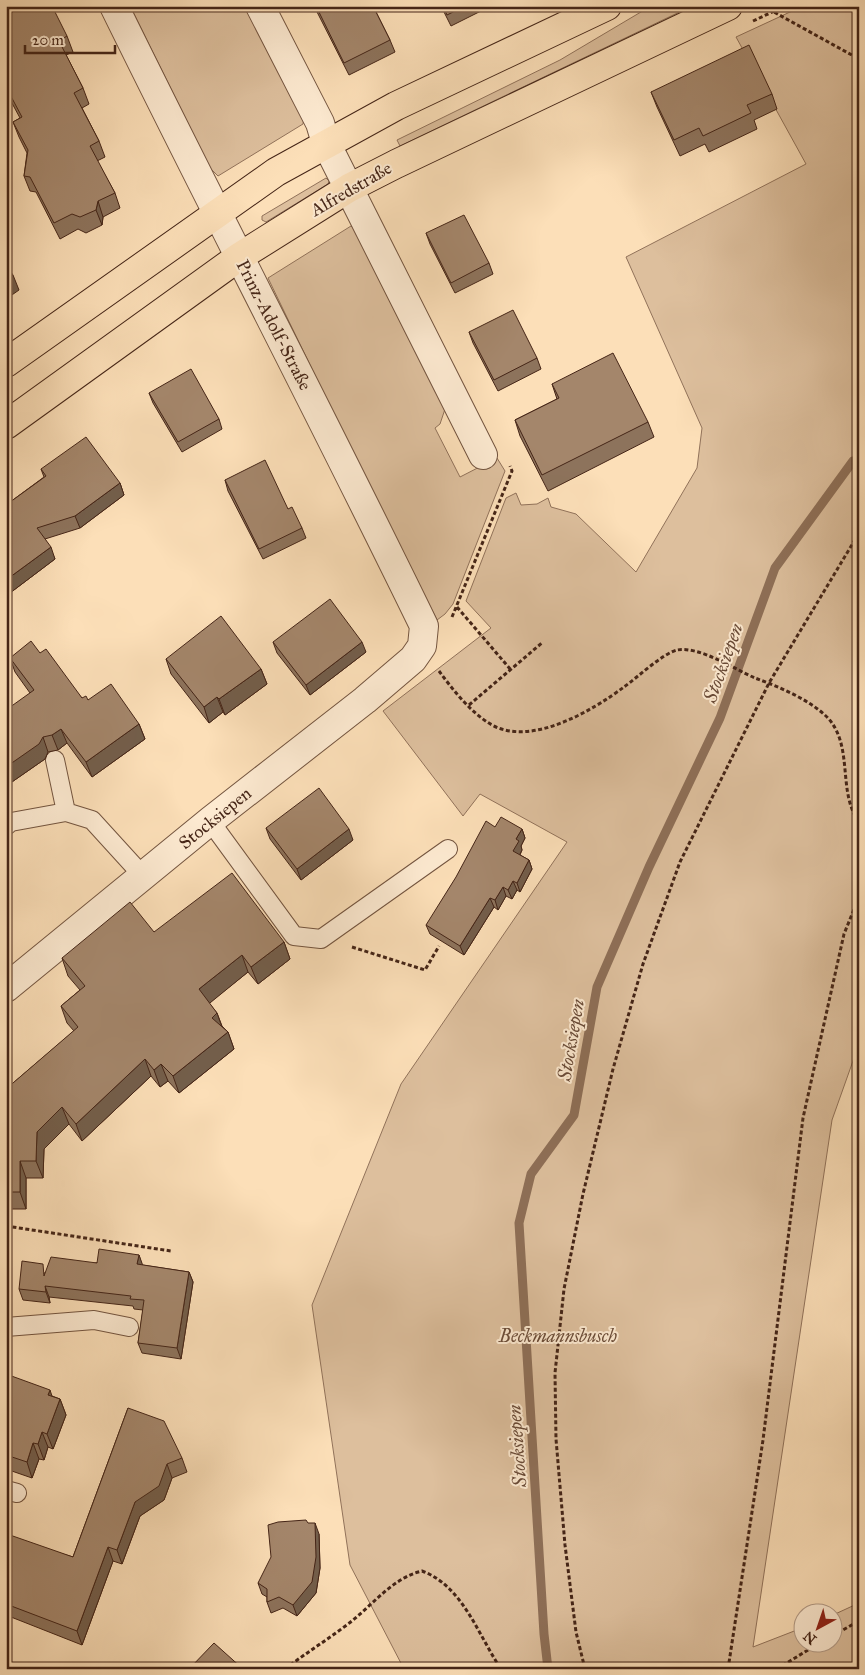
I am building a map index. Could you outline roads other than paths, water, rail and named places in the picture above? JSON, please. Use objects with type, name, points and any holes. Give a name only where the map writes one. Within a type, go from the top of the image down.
[{"type":"main road","points":[[6,363],[276,172],[396,106],[606,6]]},
{"type":"main road","name":"Alfredstraße","points":[[6,426],[239,257],[349,188],[396,164],[737,15]]},
{"type":"street","name":"Prinz-Adolf-Straße","points":[[114,6],[239,257],[346,464],[424,626],[422,646]]},
{"type":"street","points":[[260,6],[320,123],[326,143],[483,455]]},
{"type":"street","name":"Stocksiepen","points":[[7,987],[210,821],[365,700],[414,659],[422,646]]},
{"type":"lane","points":[[55,760],[66,812]]},
{"type":"lane","points":[[6,826],[11,822],[66,812],[92,820],[143,876]]},
{"type":"lane","points":[[210,821],[294,936],[321,939],[448,849]]},
{"type":"lane","points":[[6,1327],[94,1320],[129,1327]]},
{"type":"waterway","name":"Stocksiepen","points":[[548,1669],[544,1634],[519,1223],[531,1174],[574,1115],[597,987],[649,867],[720,718],[775,568],[853,461]]},
{"type":"park label","name":"Beckmannsbusch","points":[[558,1336]]}]
